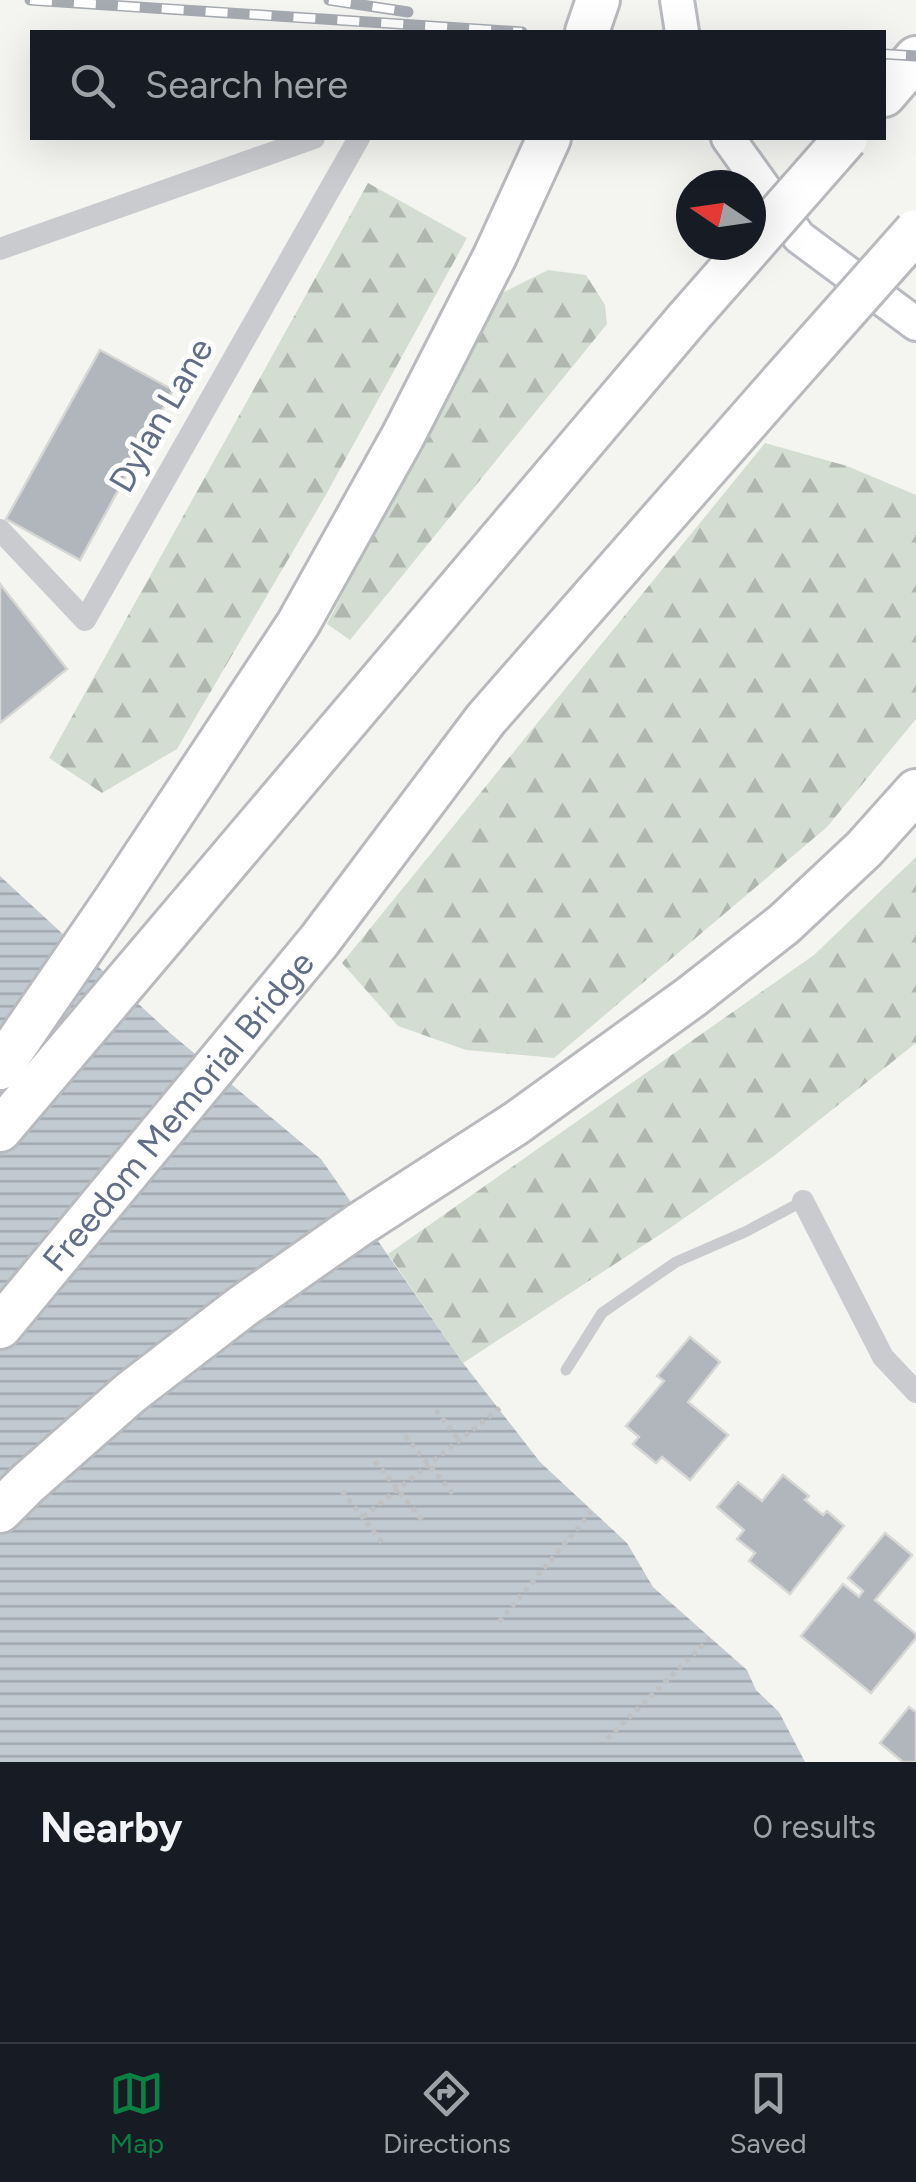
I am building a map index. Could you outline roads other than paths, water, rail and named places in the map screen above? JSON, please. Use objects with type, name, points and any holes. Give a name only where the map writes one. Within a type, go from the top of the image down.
[{"type":"highway","points":[[587,30],[598,0]]},
{"type":"highway","points":[[886,93],[916,58]]},
{"type":"highway","points":[[0,1068],[298,624],[403,436],[495,256],[548,140]]},
{"type":"highway","points":[[0,1130],[687,319],[844,140]]},
{"type":"highway","name":"Freedom Memorial Bridge","points":[[0,1327],[319,941],[486,719],[916,232]]},
{"type":"highway","points":[[0,1511],[130,1393],[243,1306],[360,1224],[516,1124],[784,924],[864,850],[916,791]]},
{"type":"street","points":[[677,0],[682,30]]},
{"type":"street","points":[[0,250],[308,140]]},
{"type":"street","name":"Dylan Lane","points":[[0,530],[85,620],[358,140]]},
{"type":"street","points":[[729,140],[799,237],[916,324]]},
{"type":"street","points":[[803,1201],[883,1357],[916,1392]]},
{"type":"lane","points":[[566,1370],[602,1313],[676,1262],[803,1201]]},
{"type":"railway","points":[[30,0],[491,30]]},
{"type":"railway","points":[[329,0],[408,12]]},
{"type":"railway","points":[[886,54],[916,56]]}]
